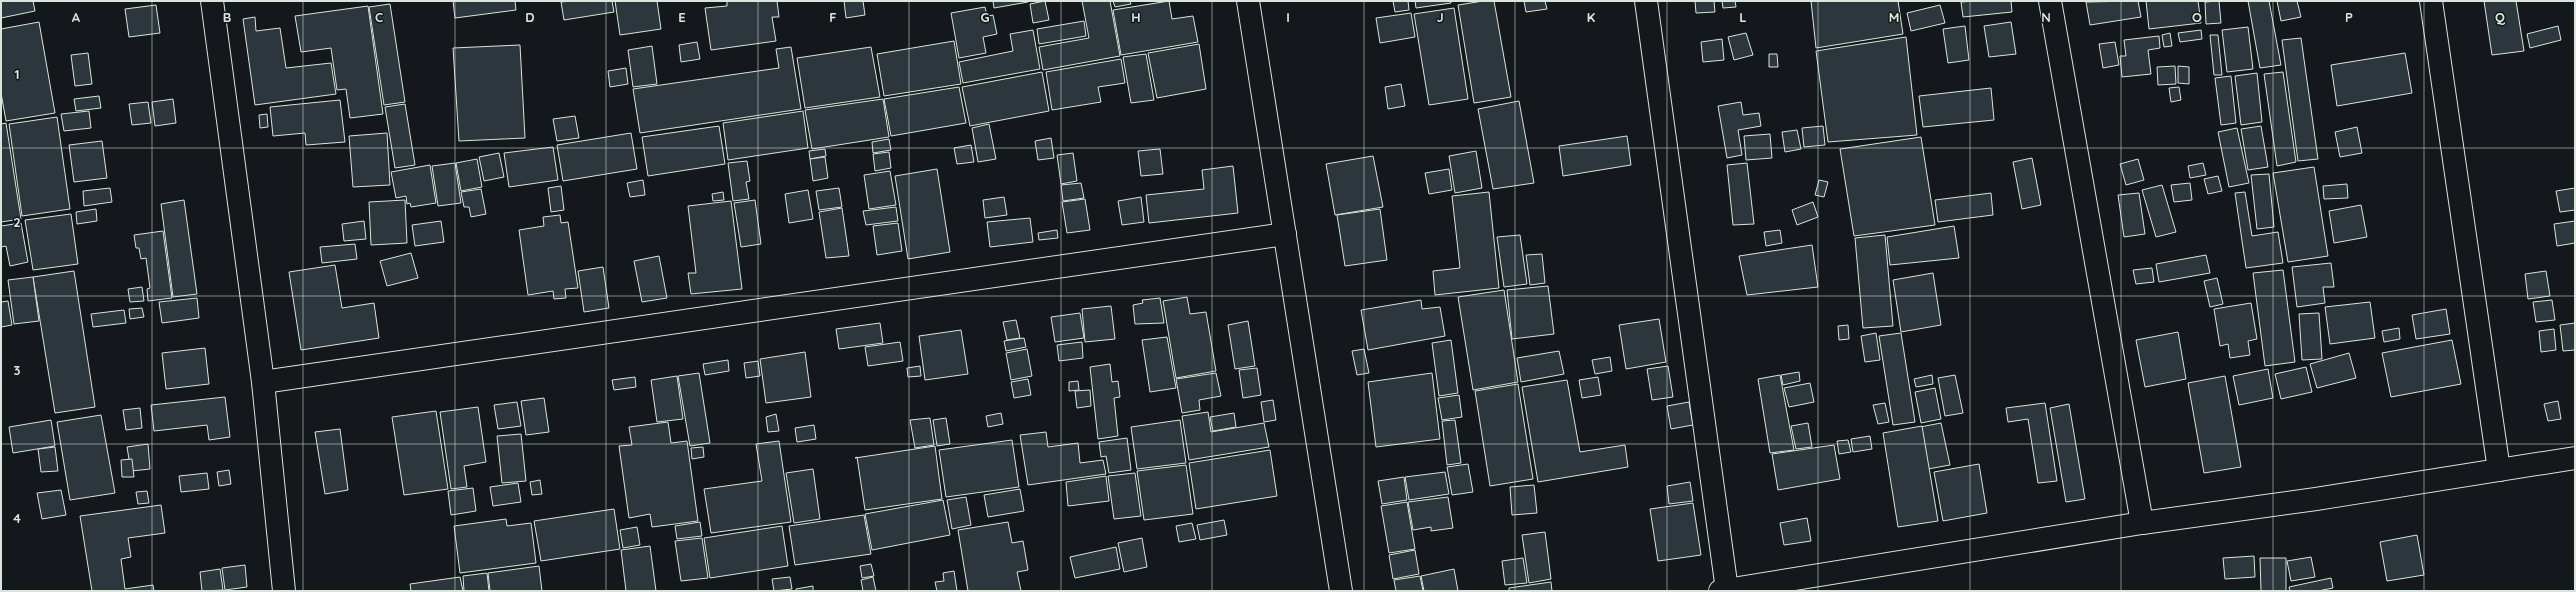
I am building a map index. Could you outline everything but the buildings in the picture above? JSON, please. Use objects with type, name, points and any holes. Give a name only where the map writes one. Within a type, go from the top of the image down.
[{"type":"street","points":[[212,1],[263,382],[284,591]]},
{"type":"street","points":[[1248,1],[1341,591]]},
{"type":"street","points":[[1646,1],[1723,590],[2142,523],[2316,499],[2575,458]]},
{"type":"street","points":[[2050,1],[2142,523]]},
{"type":"street","points":[[2431,1],[2499,470]]},
{"type":"street","points":[[263,382],[1285,234]]}]
